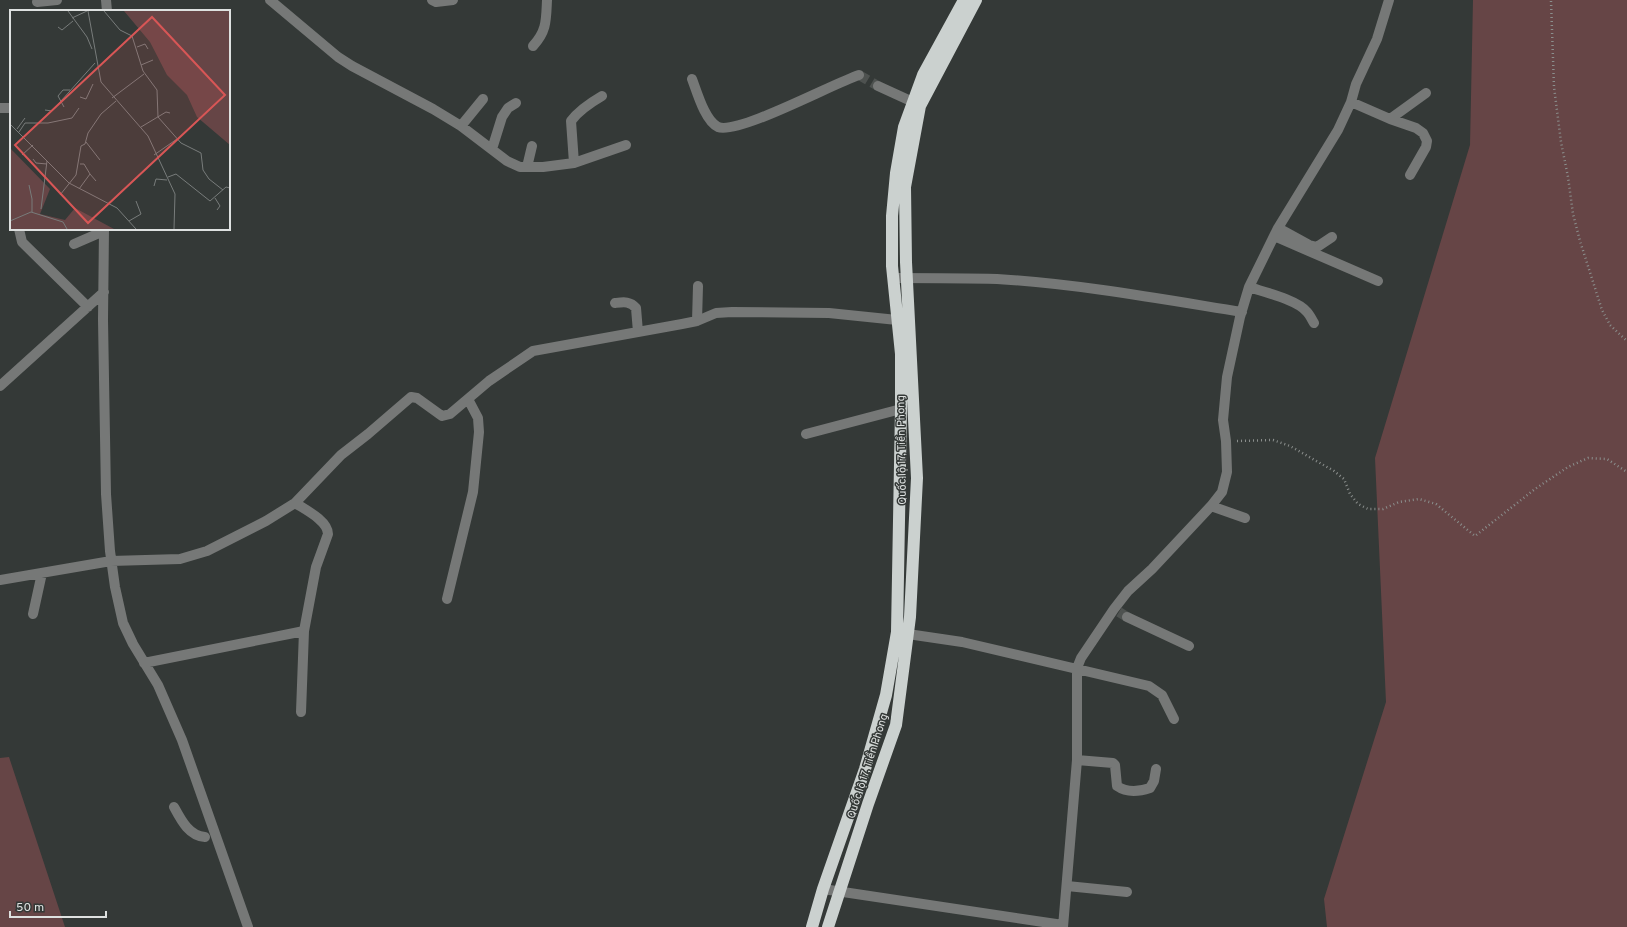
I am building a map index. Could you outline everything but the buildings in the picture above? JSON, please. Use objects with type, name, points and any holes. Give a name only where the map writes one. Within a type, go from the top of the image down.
[{"type":"highway","name":"Quốc lộ 17, Tiền Phong","points":[[812,927],[823,889],[865,770],[903,633],[900,354],[893,278],[892,216],[896,173],[904,127],[923,75],[964,0]]},
{"type":"highway","name":"Quốc lộ 17, Tiền Phong","points":[[828,927],[896,725],[917,478],[907,278],[905,186],[920,106],[976,0]]},
{"type":"street","points":[[37,2],[57,0]]},
{"type":"street","points":[[106,0],[107,10]]},
{"type":"street","points":[[270,0],[338,57],[352,66],[434,109],[461,126],[507,161],[520,167],[543,167],[574,163],[626,145]]},
{"type":"street","points":[[432,0],[436,2],[453,0]]},
{"type":"street","points":[[533,46],[540,38],[546,26],[547,0]]},
{"type":"street","points":[[823,889],[1063,926],[1077,760],[1077,668],[1081,658],[1120,613],[1128,591],[1152,569],[1211,506],[1222,492],[1227,472],[1226,441],[1223,420],[1227,377],[1249,287],[1276,232],[1338,130],[1352,102],[1356,84],[1377,39],[1389,0]]},
{"type":"street","points":[[692,79],[707,115],[718,127],[727,128],[753,120],[858,75]]},
{"type":"street","points":[[878,86],[913,102]]},
{"type":"street","points":[[1390,119],[1426,93]]},
{"type":"street","points":[[574,163],[571,121],[581,110],[602,96]]},
{"type":"street","points":[[461,126],[483,99]]},
{"type":"street","points":[[1352,102],[1390,119],[1416,128],[1423,133],[1427,141],[1426,147],[1410,175]]},
{"type":"street","points":[[492,149],[502,117],[508,108],[516,103]]},
{"type":"street","points":[[527,167],[532,146]]},
{"type":"street","points":[[18,230],[22,242],[88,306]]},
{"type":"street","points":[[74,244],[104,230],[103,320],[106,494],[111,561],[123,623],[133,644],[158,685],[182,740],[210,836],[248,927]]},
{"type":"street","points":[[1276,232],[1317,247],[1332,237]]},
{"type":"street","points":[[1276,232],[1378,281]]},
{"type":"street","points":[[893,278],[997,279],[1033,282],[1085,288],[1242,312]]},
{"type":"street","points":[[697,321],[698,286]]},
{"type":"street","points":[[1249,287],[1301,306],[1314,323]]},
{"type":"street","points":[[1,384],[104,292]]},
{"type":"street","points":[[616,303],[632,304],[636,308],[638,332]]},
{"type":"street","points":[[0,580],[111,561],[180,558],[207,551],[266,521],[296,503],[341,455],[411,397],[417,398],[442,416],[450,414],[489,380],[533,351],[591,342],[697,321],[716,313],[829,313],[897,320]]},
{"type":"street","points":[[447,599],[473,492],[479,432],[478,418],[468,399]]},
{"type":"street","points":[[806,434],[901,409]]},
{"type":"street","points":[[296,503],[324,523],[328,529],[328,534],[316,567],[304,631],[301,712]]},
{"type":"street","points":[[1211,506],[1245,518]]},
{"type":"street","points":[[33,614],[42,573]]},
{"type":"street","points":[[1120,613],[1189,646]]},
{"type":"street","points":[[144,663],[304,631]]},
{"type":"street","points":[[903,633],[962,642],[1149,686],[1162,695],[1174,719]]},
{"type":"street","points":[[1077,760],[1113,763],[1115,765],[1117,786],[1123,790],[1139,792],[1150,788],[1154,781],[1156,770]]},
{"type":"street","points":[[174,807],[179,817],[189,830],[197,836],[210,836]]},
{"type":"street","points":[[1067,886],[1127,892]]},
{"type":"path","points":[[1551,1],[1554,87],[1561,142],[1573,214],[1602,310],[1610,324],[1627,341]]},
{"type":"path","points":[[1226,441],[1272,440],[1290,446],[1334,470],[1344,479],[1350,494],[1358,504],[1368,509],[1383,510],[1399,502],[1419,499],[1436,504],[1475,536],[1536,489],[1568,467],[1588,458],[1607,459],[1627,472]]},
{"type":"shaded area","points":[[1473,0],[1627,0],[1627,927],[1327,927],[1324,899],[1386,702],[1375,458],[1470,145]]},
{"type":"shaded area","points":[[9,757],[65,927],[0,927],[0,758]]},
{"type":"tunnel","points":[[859,75],[878,86]]},
{"type":"tunnel","points":[[1119,612],[1127,617]]}]
